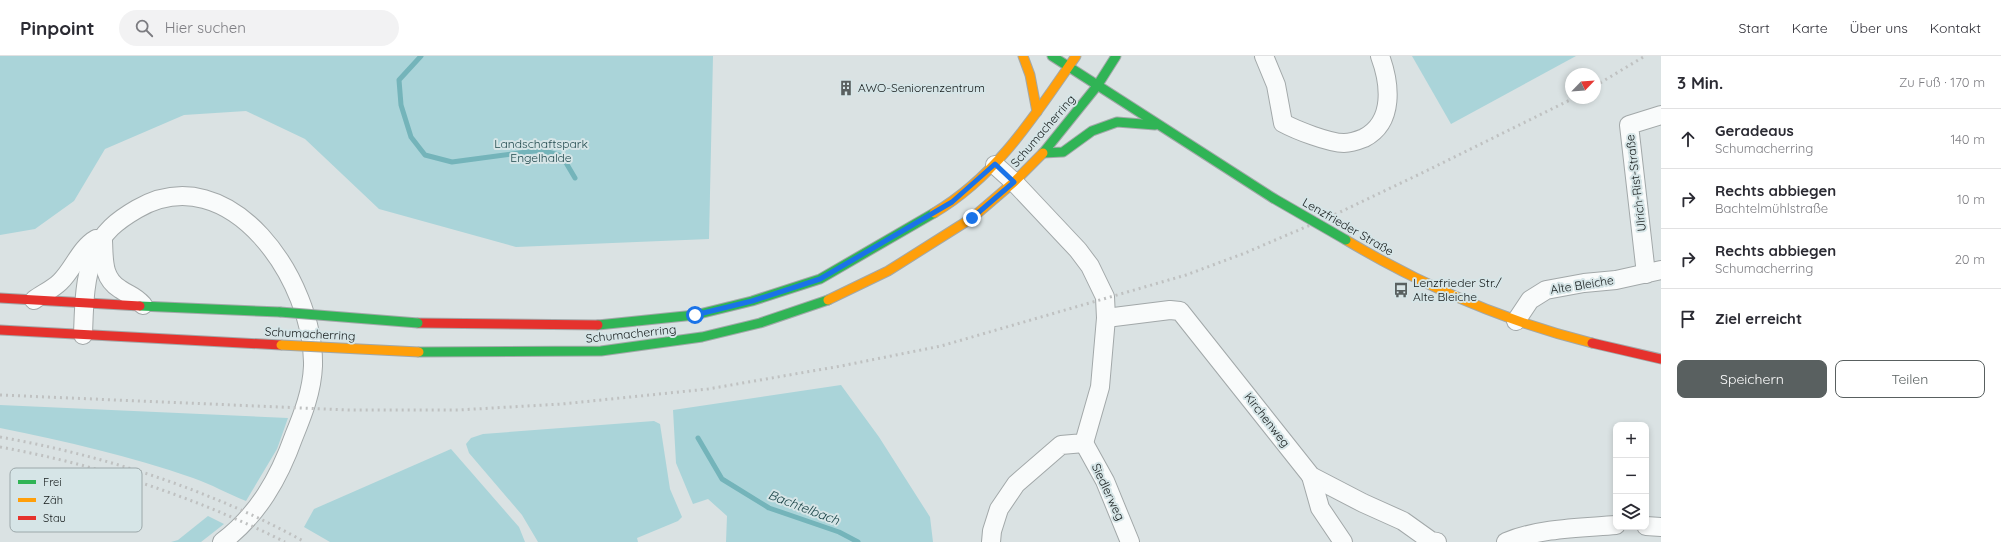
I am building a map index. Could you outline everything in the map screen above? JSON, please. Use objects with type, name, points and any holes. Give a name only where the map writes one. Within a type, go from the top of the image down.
[{"type":"main road","points":[[1023,56],[1030,75],[1037,112]]},
{"type":"main road","name":"Lenzfrieder Straße","points":[[1052,56],[1272,198],[1346,240],[1436,288],[1516,321],[1580,340],[1661,360]]},
{"type":"main road","name":"Schumacherring","points":[[0,298],[84,304],[143,305],[280,312],[418,323],[597,324],[695,315],[752,301],[820,279],[952,202],[995,164],[1037,112],[1076,56]]},
{"type":"main road","name":"Schumacherring","points":[[0,330],[419,352],[600,351],[702,337],[760,323],[831,300],[888,271],[972,218],[1014,182],[1043,153],[1097,86],[1116,56]]},
{"type":"main road","points":[[1043,153],[1063,152],[1092,131],[1117,122],[1159,126]]},
{"type":"street","points":[[1264,56],[1276,85],[1283,123],[1299,131],[1344,143],[1359,140],[1377,130],[1385,116],[1387,78],[1380,56]]},
{"type":"street","name":"Ulrich-Rist-Straße","points":[[1654,272],[1629,125],[1661,115]]},
{"type":"street","points":[[991,542],[992,531],[998,508],[1016,484],[1061,445],[1084,443],[1100,387],[1106,318],[1105,297],[1090,266],[1014,182],[995,164]]},
{"type":"street","points":[[34,300],[60,283],[77,262],[88,244],[103,235],[119,219],[148,203],[169,196],[190,196],[210,200],[238,215],[255,230],[275,253],[286,270],[298,295],[308,323],[313,366],[309,393],[287,455],[263,501],[248,519],[222,542]]},
{"type":"street","points":[[83,335],[85,282],[94,253],[103,235]]},
{"type":"street","points":[[103,235],[104,267],[109,280],[120,289],[135,296],[143,305]]},
{"type":"street","name":"Alte Bleiche","points":[[1516,321],[1530,300],[1546,290],[1654,272]]},
{"type":"street","name":"Kirchenweg","points":[[1106,318],[1170,310],[1180,311],[1311,476],[1363,503],[1403,521],[1431,541],[1437,542]]},
{"type":"street","name":"Siedlerweg","points":[[1084,443],[1105,481],[1130,542]]},
{"type":"street","points":[[1311,476],[1320,508],[1343,542]]},
{"type":"street","points":[[1506,542],[1525,536],[1559,529],[1613,525]]},
{"type":"street","points":[[1649,526],[1661,527]]},
{"type":"green space","name":"Landschaftspark Engelhalde","points":[[0,56],[713,56],[709,239],[516,247],[379,209],[305,139],[246,111],[184,115],[105,149],[74,201],[35,229],[0,235]]},
{"type":"green space","points":[[1412,56],[1576,56],[1451,124]]},
{"type":"green space","points":[[841,385],[879,437],[930,517],[933,542],[726,542],[727,516],[708,499],[693,504],[676,463],[673,410]]},
{"type":"green space","points":[[0,405],[288,418],[277,449],[246,501],[200,480],[169,470],[73,444],[0,428]]},
{"type":"green space","points":[[654,421],[660,424],[670,489],[682,517],[678,521],[637,538],[638,542],[538,542],[522,515],[469,453],[466,444],[471,438],[483,434]]},
{"type":"green space","points":[[451,449],[519,527],[525,542],[330,542],[304,527],[314,509]]},
{"type":"green space","points":[[208,516],[224,524],[201,542],[171,542],[178,540]]},
{"type":"waterway","name":"Bachtelbach","points":[[421,56],[399,80],[401,105],[411,137],[425,155],[452,162],[541,150],[562,156],[575,178]]},
{"type":"waterway","name":"Bachtelbach","points":[[698,438],[722,479],[769,508],[839,532],[858,542]]},
{"type":"railway","points":[[1601,82],[1645,56]]},
{"type":"railway","points":[[0,395],[349,410],[458,410],[562,404],[708,389],[841,366],[941,346],[1186,275],[1245,253],[1336,214],[1565,102]]},
{"type":"railway","points":[[0,437],[79,454],[128,468]]},
{"type":"railway","points":[[0,447],[37,454],[92,468]]},
{"type":"railway","points":[[142,472],[233,506],[305,542]]},
{"type":"railway","points":[[142,483],[216,511],[285,542]]},
{"type":"traffic: fast","points":[[1052,56],[1273,198]]},
{"type":"traffic: fast","points":[[1043,153],[1097,86],[1116,56]]},
{"type":"traffic: fast","points":[[1043,153],[1063,152],[1092,131],[1117,122],[1155,125]]},
{"type":"traffic: fast","points":[[1273,198],[1346,240]]},
{"type":"traffic: fast","points":[[598,325],[695,315],[752,301],[820,279],[934,213]]},
{"type":"traffic: fast","points":[[419,352],[601,351],[702,337],[760,323],[828,300]]},
{"type":"traffic: fast","points":[[140,306],[280,312]]},
{"type":"traffic: fast","points":[[280,312],[418,323]]},
{"type":"traffic: slow","points":[[1023,56],[1030,75],[1037,112]]},
{"type":"traffic: slow","points":[[934,213],[957,198],[996,163],[1030,122],[1076,56]]},
{"type":"traffic: slow","points":[[828,300],[888,271],[972,218],[1014,182],[1043,153]]},
{"type":"traffic: slow","points":[[1346,240],[1375,257],[1434,287],[1496,313],[1527,324],[1592,343]]},
{"type":"traffic: slow","points":[[281,345],[419,352]]},
{"type":"traffic: jam","points":[[0,298],[140,306]]},
{"type":"traffic: jam","points":[[418,323],[598,325]]},
{"type":"traffic: jam","points":[[0,330],[281,345]]},
{"type":"traffic: jam","points":[[1592,343],[1661,359]]},
{"type":"place","name":"AWO-Seniorenzentrum","points":[[846,88]]},
{"type":"place","name":"Lenzfrieder Str./ Alte Bleiche","points":[[1401,290]]},
{"type":"route","points":[[695,315],[752,301],[820,279],[952,202],[995,164],[1014,182],[972,218]]}]
